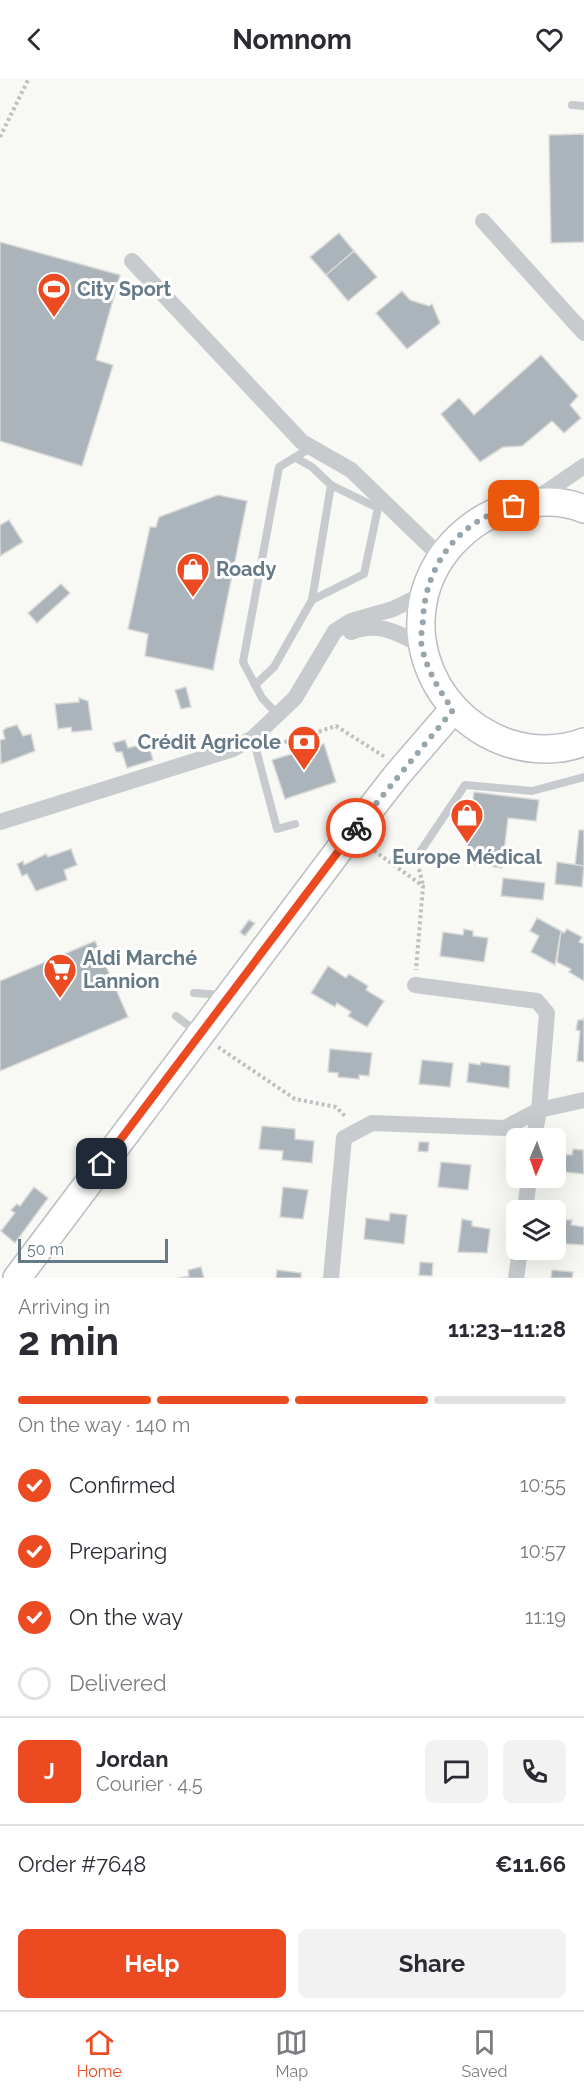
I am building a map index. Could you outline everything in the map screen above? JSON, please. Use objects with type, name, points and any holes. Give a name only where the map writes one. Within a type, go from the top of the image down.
[{"type":"main road","points":[[584,509],[572,504],[531,502],[496,511],[465,530],[441,557],[424,594],[421,645],[432,680],[453,710],[486,736],[525,749],[568,748],[584,742]]},
{"type":"main road","points":[[17,1278],[396,775],[453,710]]},
{"type":"street","points":[[483,221],[584,333]]},
{"type":"street","points":[[132,261],[302,442],[351,470],[441,557]]},
{"type":"street","points":[[531,502],[584,466]]},
{"type":"street","points":[[0,822],[255,744],[295,699],[335,631],[351,621],[393,609],[424,594]]},
{"type":"street","points":[[315,665],[350,633],[372,627],[389,629],[421,645]]},
{"type":"street","points":[[415,986],[537,1001],[547,1013],[536,1128]]},
{"type":"street","points":[[331,1278],[344,1138],[372,1123],[505,1128],[539,1110],[584,1100]]},
{"type":"street","points":[[516,1278],[519,1260]]},
{"type":"lane","points":[[572,105],[584,105]]},
{"type":"lane","points":[[279,716],[262,698],[243,662],[279,467],[312,447]]},
{"type":"lane","points":[[296,458],[312,467],[331,485],[378,508],[363,574],[312,600]]},
{"type":"lane","points":[[255,685],[274,667],[312,600],[331,485]]},
{"type":"lane","points":[[255,744],[278,829],[295,824]]},
{"type":"lane","points":[[416,858],[465,785],[532,791],[584,777]]},
{"type":"lane","points":[[194,993],[230,995]]},
{"type":"lane","points":[[176,1016],[200,1035]]},
{"type":"path","points":[[0,137],[29,78]]},
{"type":"path","points":[[255,744],[336,726],[388,759],[393,751]]},
{"type":"path","points":[[351,834],[423,886],[415,986]]},
{"type":"path","points":[[200,1035],[295,1099],[336,1107],[359,1130]]},
{"type":"building","points":[[584,134],[584,242],[551,243],[549,135]]},
{"type":"building","points":[[339,233],[354,251],[326,275],[310,257]]},
{"type":"building","name":"City Sport","points":[[0,242],[120,275],[96,360],[113,365],[82,466],[0,441]]},
{"type":"building","points":[[354,251],[377,277],[348,301],[326,275]]},
{"type":"building","points":[[402,291],[410,300],[429,306],[432,304],[440,323],[407,349],[376,313]]},
{"type":"building","points":[[541,355],[578,396],[570,405],[581,418],[564,433],[552,421],[522,446],[503,447],[480,462],[441,414],[459,398],[474,415]]},
{"type":"building","points":[[218,495],[247,501],[213,670],[145,656],[148,634],[128,629],[150,527],[156,527],[159,517]]},
{"type":"building","points":[[9,520],[23,542],[0,556],[0,525]]},
{"type":"building","points":[[61,584],[70,593],[37,623],[28,613]]},
{"type":"building","points":[[186,687],[191,707],[181,709],[175,690]]},
{"type":"building","points":[[79,698],[88,701],[92,730],[72,732],[71,727],[58,729],[55,704],[79,702]]},
{"type":"building","points":[[17,725],[23,736],[31,734],[35,751],[1,764],[0,740],[5,739],[3,731]]},
{"type":"building","points":[[125,740],[128,748],[148,743],[153,760],[127,768],[122,752],[116,752],[113,743]]},
{"type":"building","name":"Crédit Agricole","points":[[324,744],[336,782],[285,799],[272,760]]},
{"type":"building","points":[[474,792],[539,800],[536,821],[508,818],[502,868],[465,863]]},
{"type":"building","points":[[579,830],[584,830],[584,866],[575,865]]},
{"type":"building","points":[[71,849],[77,865],[64,870],[67,880],[36,891],[27,874],[22,876],[17,864],[23,861],[24,865],[46,854],[48,857]]},
{"type":"building","points":[[557,862],[584,866],[582,887],[555,884]]},
{"type":"building","points":[[503,878],[545,883],[543,900],[501,896]]},
{"type":"building","points":[[537,918],[561,931],[555,965],[531,952],[539,936],[530,931]]},
{"type":"building","points":[[249,920],[255,923],[245,936],[240,932]]},
{"type":"building","points":[[464,929],[473,931],[473,936],[488,938],[484,962],[440,956],[443,932],[463,935]]},
{"type":"building","points":[[567,929],[582,937],[579,942],[584,944],[584,981],[569,972],[571,969],[557,962],[561,931],[564,933]]},
{"type":"building","name":"Aldi Marché Lannion","points":[[95,941],[128,1017],[0,1071],[0,981]]},
{"type":"building","points":[[328,966],[346,978],[349,974],[368,986],[366,990],[384,1001],[367,1027],[348,1016],[351,1012],[337,1003],[335,1007],[311,993]]},
{"type":"building","points":[[578,1020],[584,1020],[584,1062],[577,1061],[580,1031],[576,1030]]},
{"type":"building","points":[[330,1049],[372,1053],[369,1076],[359,1075],[359,1079],[338,1077],[338,1073],[328,1072]]},
{"type":"building","points":[[422,1060],[453,1063],[450,1087],[419,1084]]},
{"type":"building","points":[[481,1062],[510,1066],[509,1088],[467,1082],[469,1063],[480,1065]]},
{"type":"building","points":[[262,1126],[295,1129],[295,1139],[314,1141],[312,1163],[282,1160],[283,1151],[259,1149]]},
{"type":"building","points":[[419,1142],[429,1142],[428,1152],[418,1151]]},
{"type":"building","points":[[573,1149],[583,1150],[584,1174],[566,1172],[566,1155],[572,1155]]},
{"type":"building","points":[[441,1162],[471,1165],[468,1190],[438,1187]]},
{"type":"building","points":[[34,1187],[48,1198],[15,1243],[1,1231],[15,1213],[11,1210],[17,1204],[20,1206]]},
{"type":"building","points":[[283,1187],[308,1190],[303,1219],[280,1217]]},
{"type":"building","points":[[390,1213],[407,1215],[404,1244],[364,1239],[366,1218],[389,1221]]},
{"type":"building","points":[[462,1219],[472,1221],[472,1226],[490,1229],[487,1253],[458,1252]]},
{"type":"building","points":[[566,1220],[572,1220],[571,1225],[584,1227],[584,1245],[566,1244]]},
{"type":"building","points":[[420,1262],[433,1263],[432,1276],[419,1275]]},
{"type":"building","points":[[201,1267],[204,1278],[179,1278],[189,1276],[188,1270]]},
{"type":"building","points":[[277,1270],[301,1273],[301,1278],[276,1278]]},
{"type":"building","points":[[552,1270],[573,1272],[572,1278],[551,1278]]},
{"type":"way so far","points":[[356,828],[396,775],[453,710],[432,680],[421,645],[424,594],[441,557],[465,530],[496,511],[514,506]]},
{"type":"place","name":"City Sport","points":[[54,318]]},
{"type":"place","name":"Roady","points":[[193,598]]},
{"type":"place","name":"Crédit Agricole","points":[[304,771]]},
{"type":"place","name":"Europe Médical","points":[[467,844]]},
{"type":"place","name":"Aldi Marché Lannion","points":[[60,999]]},
{"type":"route","points":[[102,1164],[356,828]]}]
